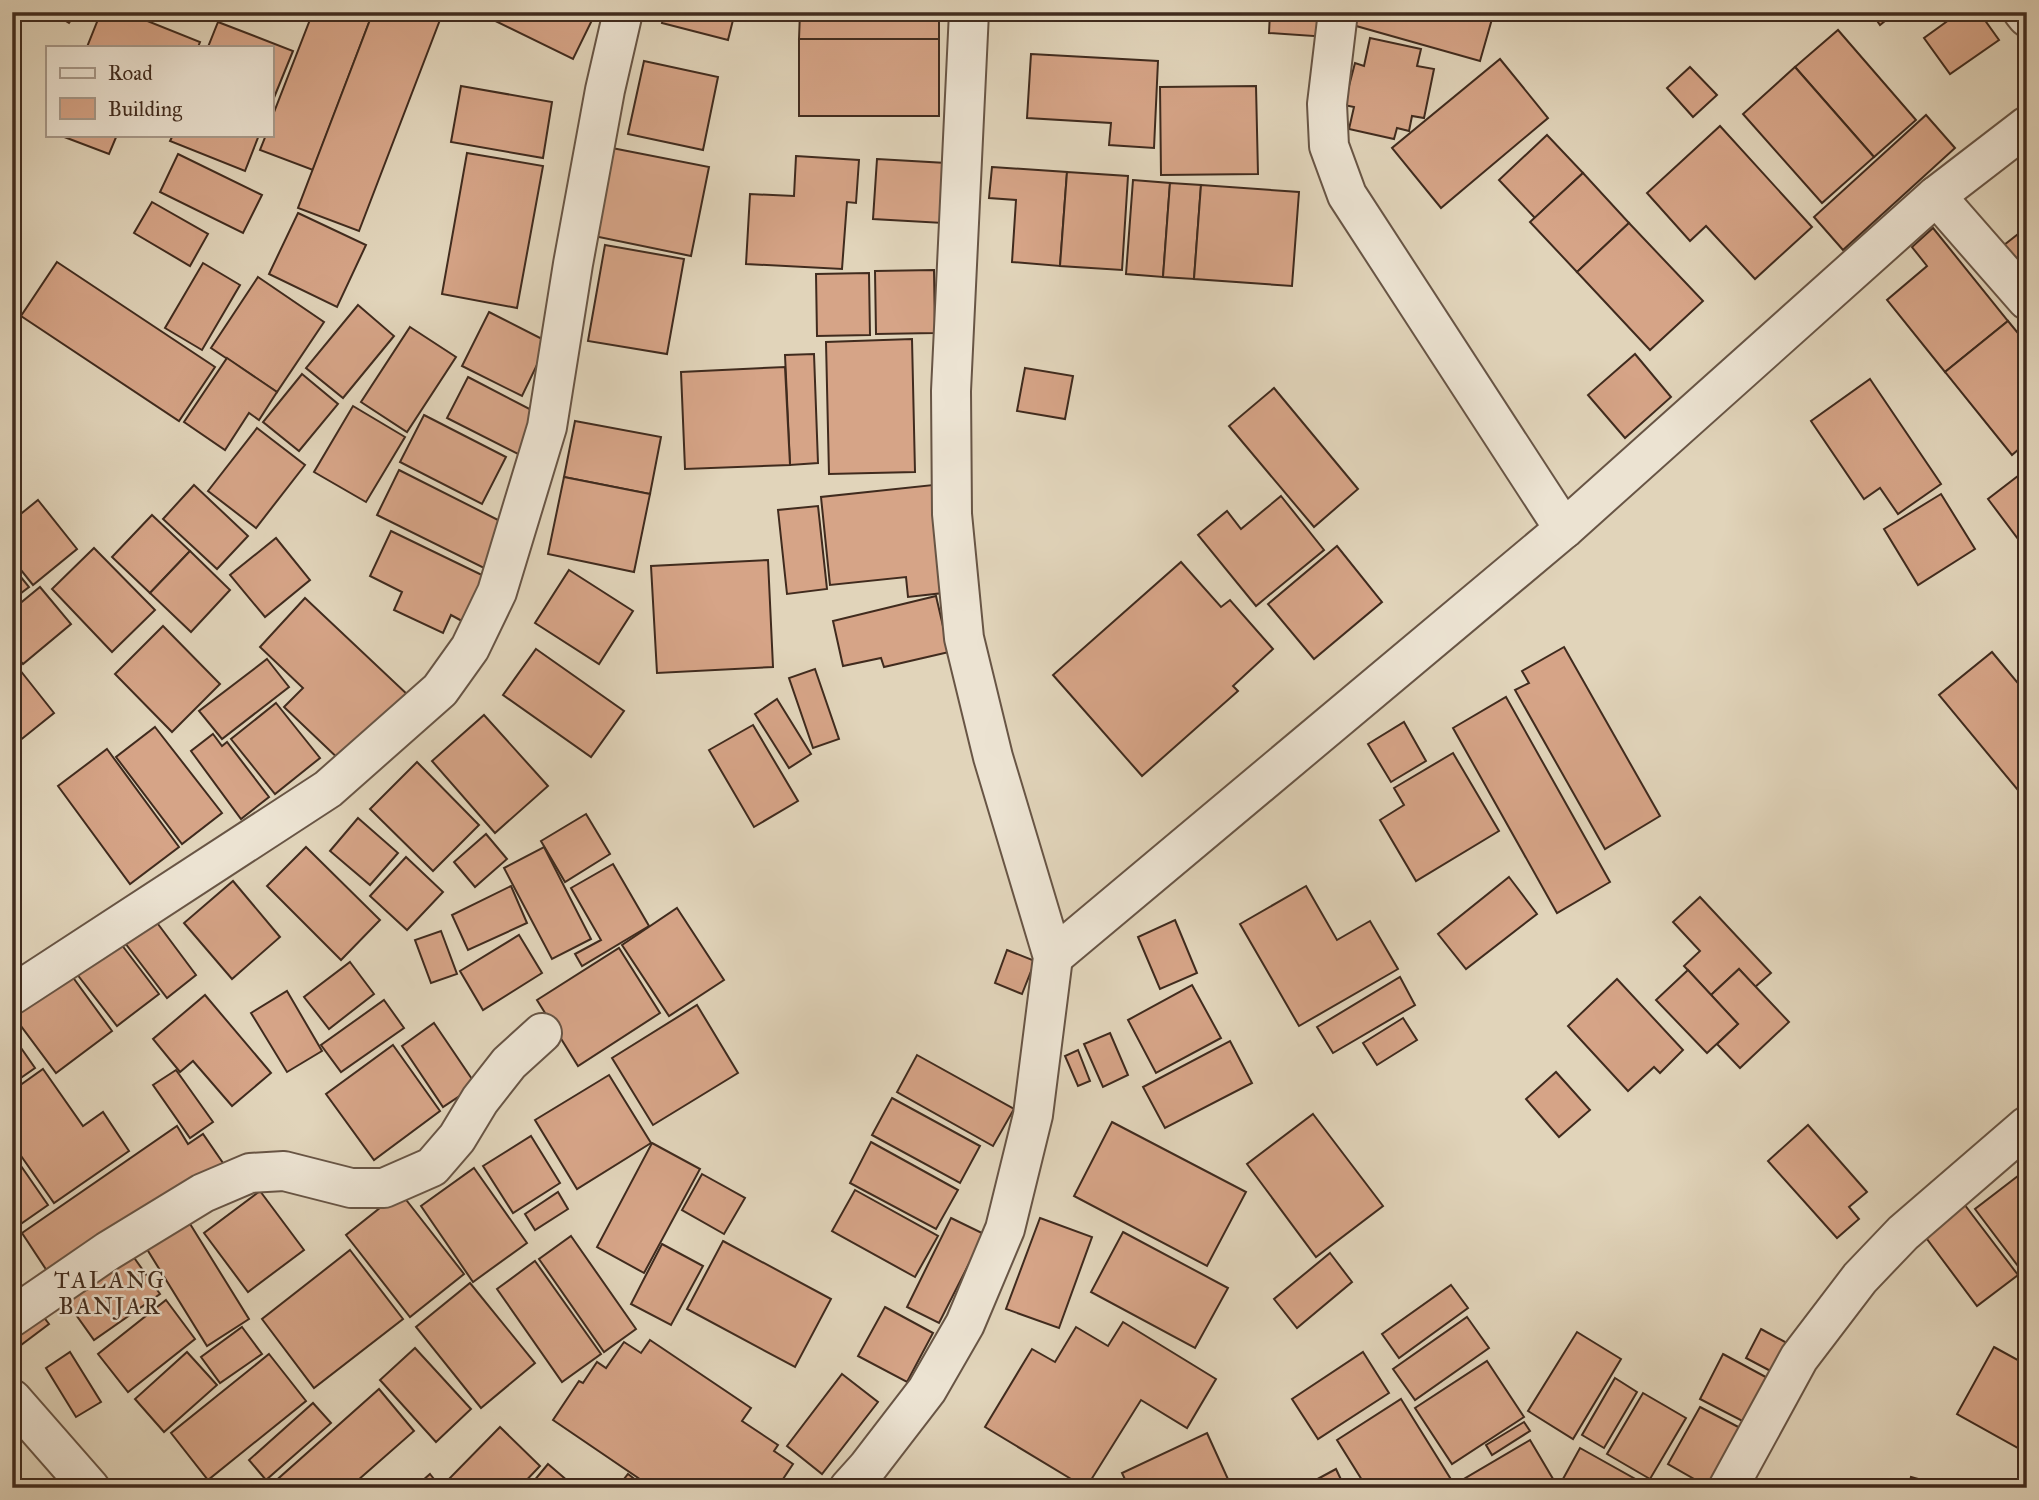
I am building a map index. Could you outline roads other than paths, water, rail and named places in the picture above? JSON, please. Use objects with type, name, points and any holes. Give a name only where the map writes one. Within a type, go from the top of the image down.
[{"type":"street","points":[[12,995],[328,789],[440,690],[470,648],[496,592],[547,427],[602,103],[623,12]]},
{"type":"street","points":[[849,1488],[927,1390],[965,1324],[1005,1229],[1032,1115],[1053,957],[993,758],[964,638],[952,514],[951,391],[970,12]]},
{"type":"street","points":[[1338,12],[1328,104],[1329,146],[1347,195],[1564,529]]},
{"type":"street","points":[[2023,12],[2027,17]]},
{"type":"street","points":[[1053,957],[1564,529],[1936,196],[2027,126]]},
{"type":"street","points":[[1936,196],[2027,300]]},
{"type":"street","points":[[12,1317],[108,1251],[202,1193],[250,1173],[284,1171],[351,1188],[384,1188],[432,1167],[457,1138],[480,1100],[509,1063],[542,1033]]},
{"type":"street","points":[[1728,1488],[1799,1358],[1860,1278],[1903,1233],[2027,1126]]},
{"type":"street","points":[[12,1399],[90,1488]]},
{"type":"street","points":[[1749,1448],[1752,1488]]},
{"type":"district","name":"TALANG BANJAR","points":[[110,1293]]}]
